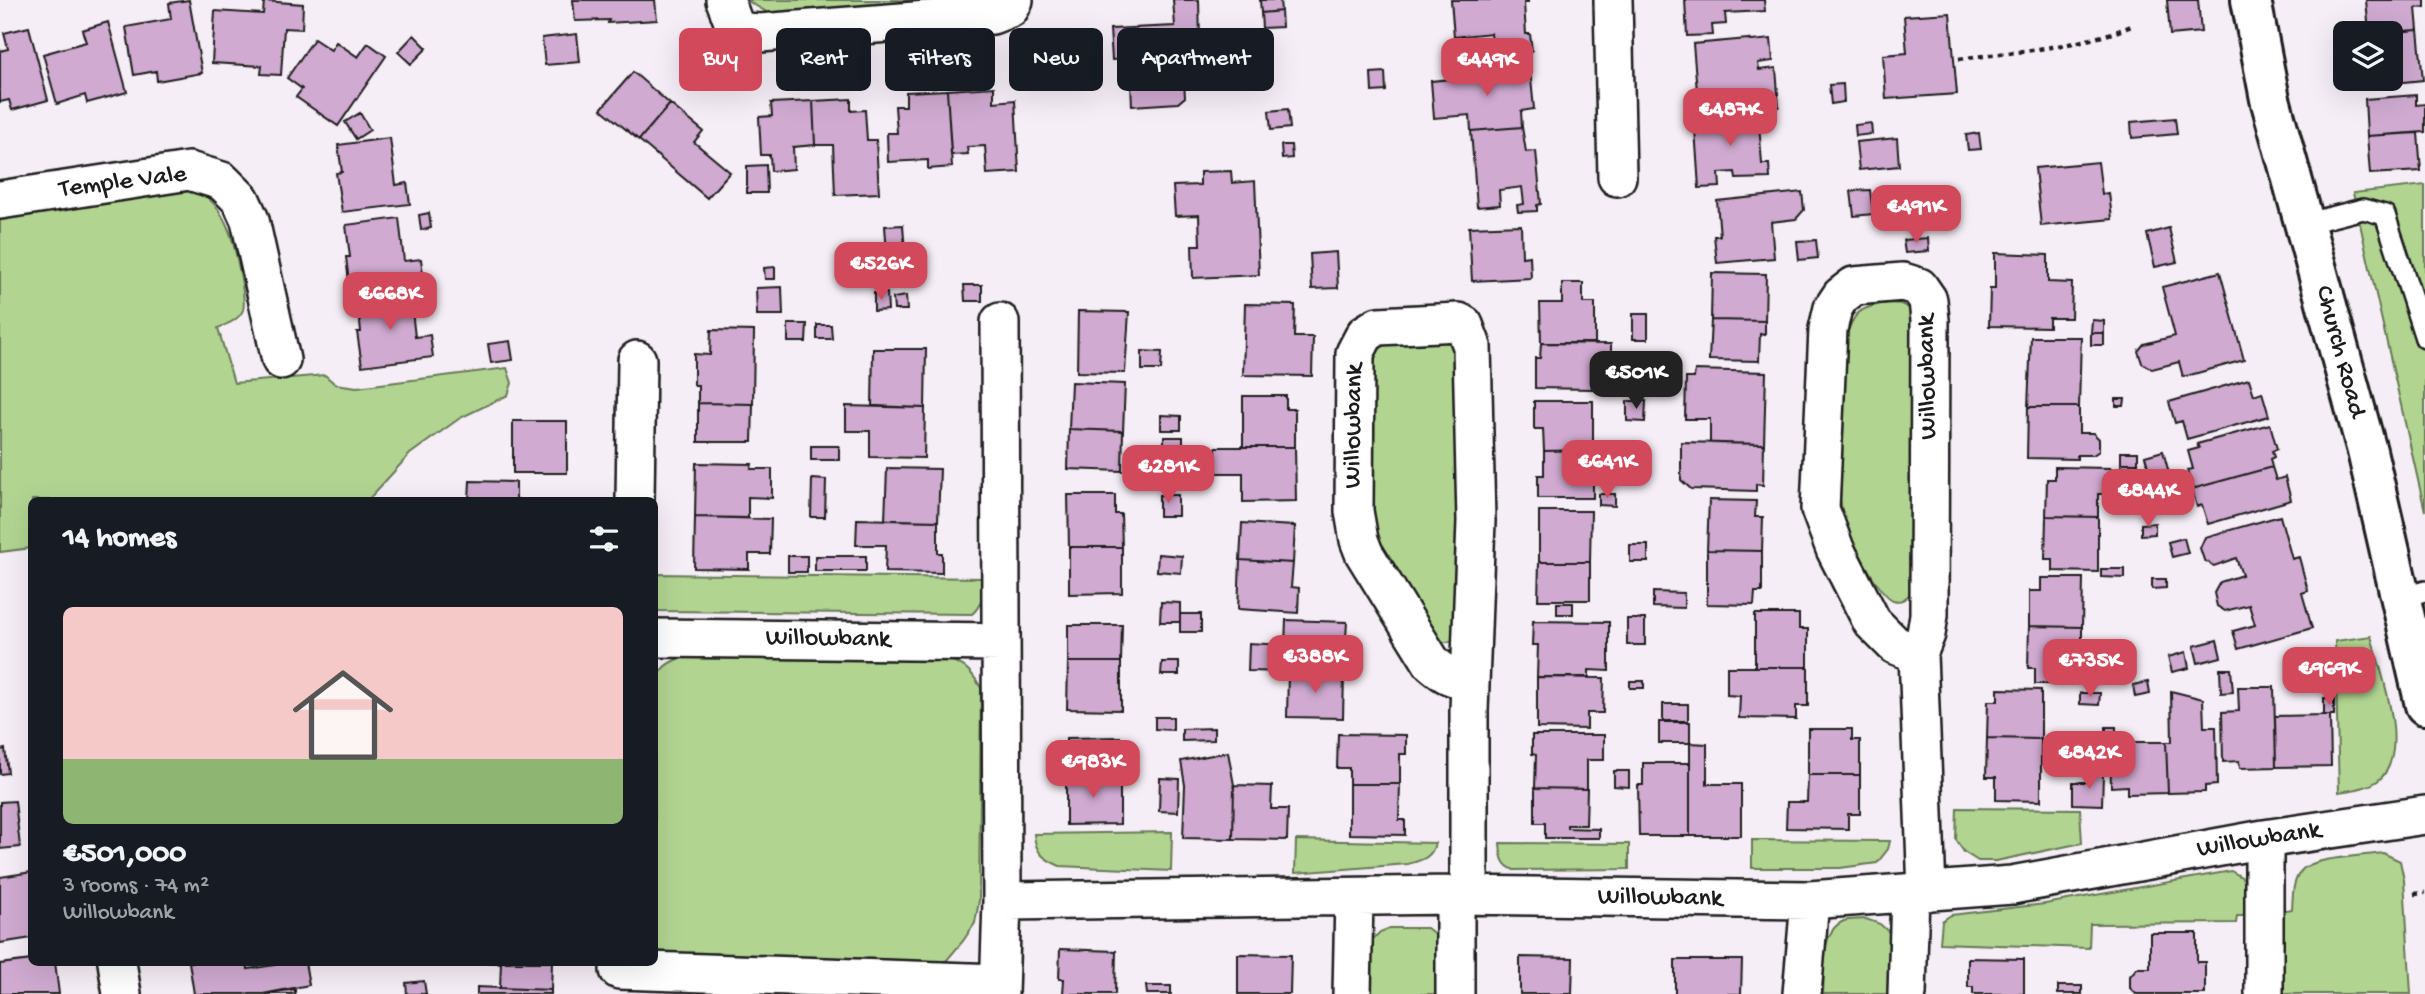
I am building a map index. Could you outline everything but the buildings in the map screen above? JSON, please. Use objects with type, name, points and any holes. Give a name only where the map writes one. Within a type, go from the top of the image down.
[{"type":"main road","name":"Church Road","points":[[2251,0],[2270,99],[2304,224],[2367,450],[2413,594],[2425,705]]},
{"type":"street","points":[[725,0],[735,27],[746,32],[760,33],[992,15],[1010,8],[1014,0]]},
{"type":"street","points":[[1614,0],[1617,177]]},
{"type":"street","name":"Temple Vale","points":[[0,200],[189,171],[222,181],[242,200],[250,220],[281,360]]},
{"type":"street","name":"Willowbank","points":[[1907,994],[1918,892],[1918,654],[1926,634],[1929,615],[1930,320],[1928,300],[1919,288],[1903,282],[1854,286],[1841,296],[1833,308],[1828,329],[1820,509],[1835,549],[1872,622],[1895,645],[1918,654]]},
{"type":"street","points":[[619,975],[999,989],[1002,901],[1000,322]]},
{"type":"street","name":"Willowbank","points":[[1455,994],[1462,896],[1476,521],[1472,346],[1464,325],[1459,322],[1378,326],[1365,334],[1355,353],[1354,510],[1359,540],[1371,565],[1432,663],[1447,676],[1470,679]]},
{"type":"street","points":[[635,497],[637,359]]},
{"type":"street","name":"Willowbank","points":[[658,638],[1001,642]]},
{"type":"street","name":"Willowbank","points":[[1002,901],[1462,896],[1810,900],[2012,885],[2264,839],[2425,815]]},
{"type":"street","points":[[2264,839],[2264,994]]},
{"type":"street","points":[[1352,994],[1354,897]]},
{"type":"street","points":[[1802,994],[1810,900]]},
{"type":"street","points":[[118,966],[122,994]]},
{"type":"lane","points":[[2304,224],[2363,209],[2385,215],[2425,338]]},
{"type":"path","points":[[1959,59],[2076,44],[2134,25]]},
{"type":"path","points":[[2414,894],[2425,893]]},
{"type":"green space","points":[[746,0],[973,0],[777,18]]},
{"type":"green space","points":[[2425,185],[2425,511],[2353,193]]},
{"type":"green space","points":[[177,190],[197,192],[208,198],[222,215],[237,257],[243,310],[236,319],[218,328],[234,383],[325,375],[335,384],[357,387],[507,368],[512,383],[508,395],[460,418],[410,454],[371,497],[28,497],[28,548],[0,552],[0,218]]},
{"type":"green space","points":[[1889,303],[1909,308],[1915,321],[1912,592],[1899,601],[1887,596],[1865,564],[1847,528],[1840,499],[1845,341],[1854,317],[1871,306]]},
{"type":"green space","points":[[1380,339],[1451,339],[1457,349],[1458,614],[1456,639],[1449,642],[1441,640],[1433,633],[1371,528],[1371,349]]},
{"type":"green space","points":[[658,574],[982,578],[979,606],[972,614],[658,611]]},
{"type":"green space","points":[[2371,636],[2391,712],[2393,753],[2387,770],[2376,782],[2363,788],[2339,792],[2335,641]]},
{"type":"green space","points":[[941,657],[955,662],[973,676],[981,688],[979,901],[975,923],[947,960],[926,969],[662,953],[658,950],[658,675],[662,669],[680,658]]},
{"type":"green space","points":[[1957,808],[2080,809],[2082,843],[1996,861],[1978,861],[1964,852],[1956,840]]},
{"type":"green space","points":[[1172,832],[1171,871],[1060,866],[1041,854],[1034,834]]},
{"type":"green space","points":[[1296,840],[1435,843],[1429,855],[1408,864],[1295,873]]},
{"type":"green space","points":[[1752,840],[1890,841],[1888,849],[1877,863],[1840,868],[1752,868]]},
{"type":"green space","points":[[1500,843],[1629,844],[1629,869],[1514,870],[1504,862]]},
{"type":"green space","points":[[2383,853],[2400,861],[2404,880],[2411,994],[2281,994],[2281,911],[2292,909],[2294,884],[2298,875],[2307,866],[2327,860]]},
{"type":"green space","points":[[2231,871],[2243,878],[2246,887],[2245,916],[2237,916],[2236,923],[2090,924],[2089,948],[1940,943],[1942,921],[1951,915],[2045,904]]},
{"type":"green space","points":[[1866,919],[1880,924],[1891,934],[1889,994],[1823,994],[1825,953],[1830,934],[1844,921]]},
{"type":"green space","points":[[1390,928],[1427,928],[1436,935],[1437,994],[1369,994],[1372,940],[1380,932]]}]
